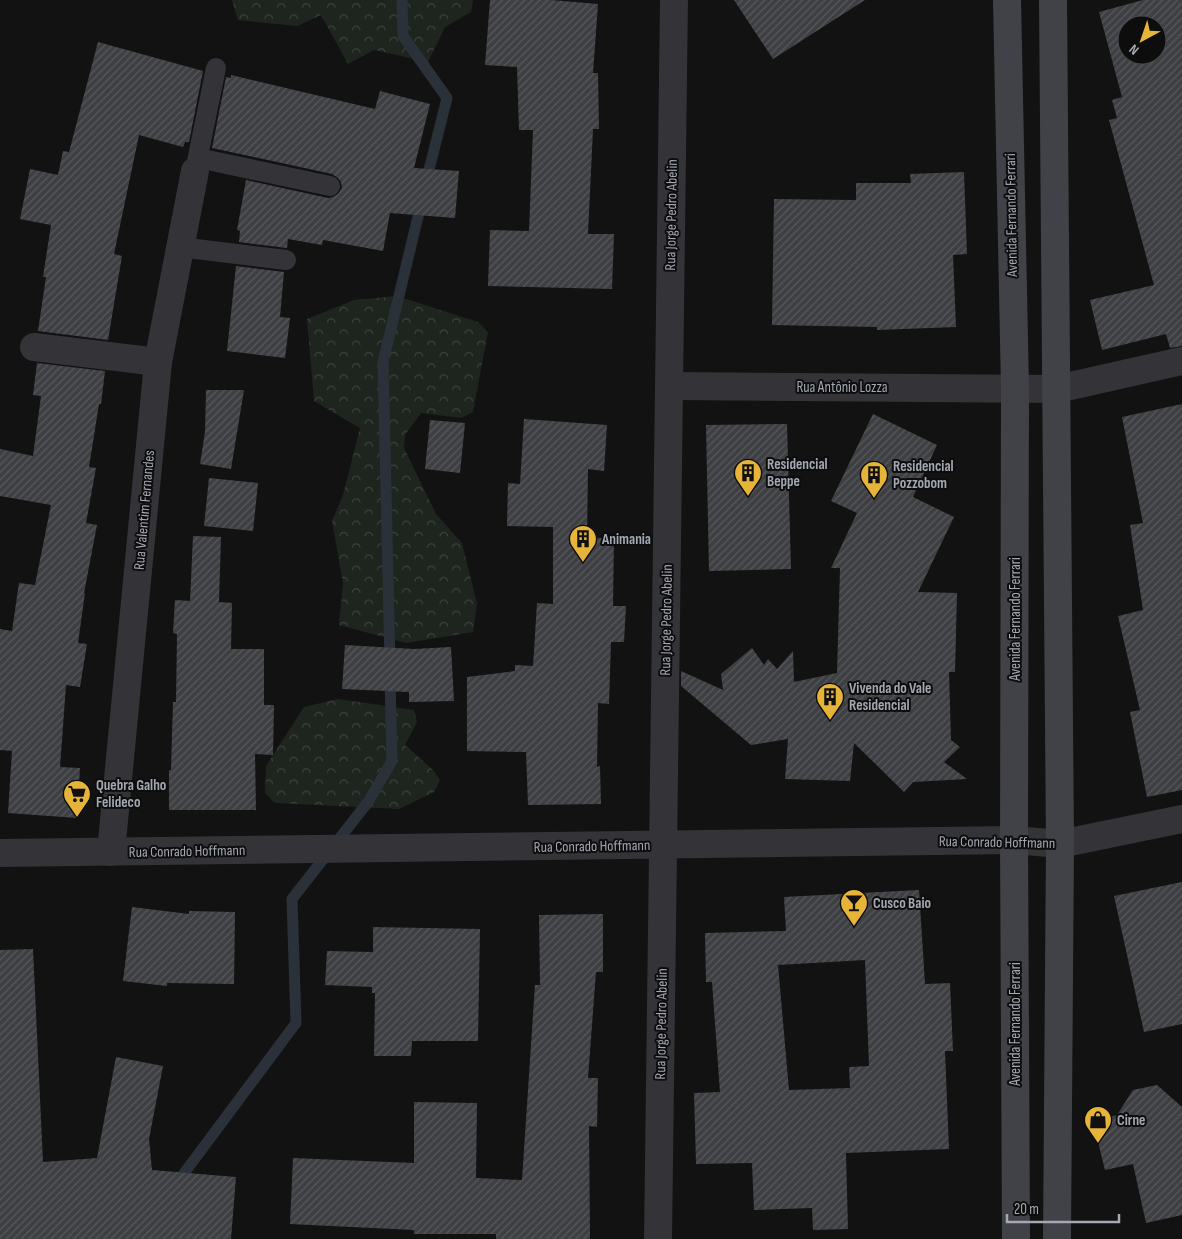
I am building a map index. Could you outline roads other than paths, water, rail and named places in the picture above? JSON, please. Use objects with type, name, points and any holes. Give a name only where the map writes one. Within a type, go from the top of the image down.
[{"type":"main road","name":"Avenida Fernando Ferrari","points":[[1007,0],[1015,388],[1014,840],[1016,1239]]},
{"type":"main road","points":[[1053,0],[1060,844],[1057,1239]]},
{"type":"street","name":"Rua Jorge Pedro Abelin","points":[[658,1239],[674,0]]},
{"type":"street","name":"Rua Valentim Fernandes","points":[[111,852],[158,362],[196,164]]},
{"type":"street","points":[[34,347],[158,362]]},
{"type":"street","points":[[1057,389],[1182,361]]},
{"type":"street","name":"Rua Antônio Lozza","points":[[669,386],[1057,389]]},
{"type":"street","name":"Rua Conrado Hoffmann","points":[[0,853],[1014,840],[1060,844],[1182,818]]},
{"type":"lane","points":[[216,68],[196,164],[330,186]]},
{"type":"lane","points":[[180,247],[286,260]]},
{"type":"waterway","points":[[402,0],[403,36],[447,98],[426,182]]},
{"type":"waterway","points":[[390,662],[383,362],[422,200]]},
{"type":"waterway","points":[[176,1184],[296,1023],[292,899],[368,802],[392,761],[390,678]]},
{"type":"place","name":"Residencial Beppe","points":[[748,497]]},
{"type":"place","name":"Residencial Pozzobom","points":[[874,499]]},
{"type":"place","name":"Animania","points":[[583,563]]},
{"type":"place","name":"Vivenda do Vale Residencial","points":[[830,721]]},
{"type":"place","name":"Quebra Galho Felideco","points":[[77,818]]},
{"type":"place","name":"Cusco Baio","points":[[854,927]]},
{"type":"place","name":"Cirne","points":[[1098,1144]]}]
